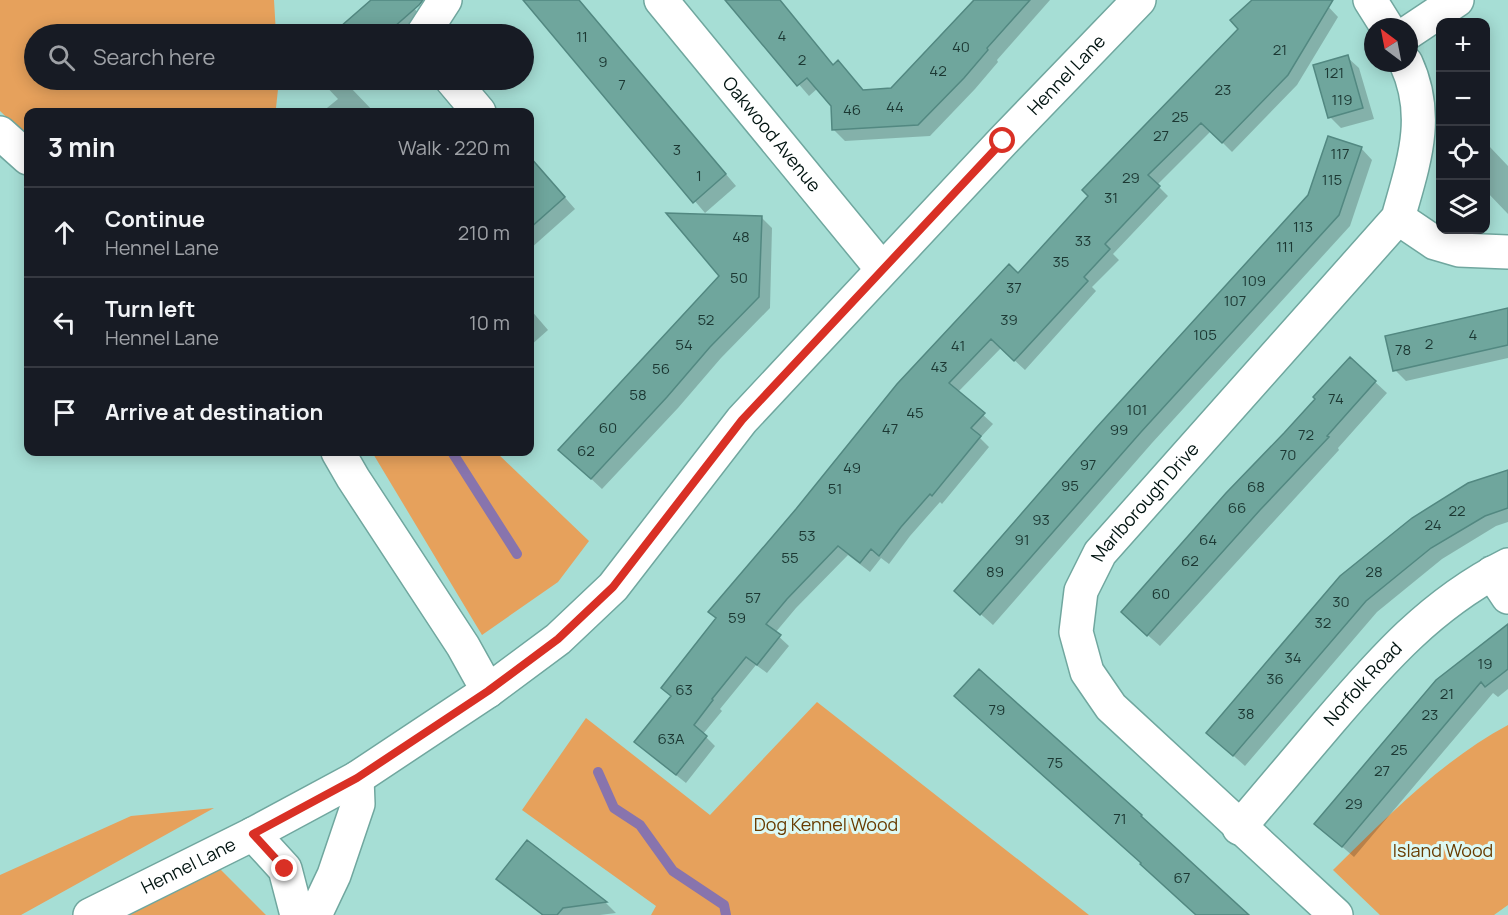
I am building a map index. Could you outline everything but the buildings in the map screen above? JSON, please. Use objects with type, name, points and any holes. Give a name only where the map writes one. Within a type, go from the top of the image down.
[{"type":"street","points":[[429,24],[445,0]]},
{"type":"street","name":"Oakwood Avenue","points":[[661,0],[882,269]]},
{"type":"street","name":"Hennel Lane","points":[[90,915],[253,834],[357,778],[488,691],[558,639],[613,587],[742,420],[882,269],[1139,0]]},
{"type":"street","points":[[1370,0],[1381,18]]},
{"type":"street","points":[[1418,26],[1457,0]]},
{"type":"street","name":"Marlborough Drive","points":[[1335,915],[1111,707],[1087,672],[1076,632],[1081,591],[1100,553],[1398,218],[1414,163],[1420,120],[1415,83],[1410,72]]},
{"type":"street","points":[[460,90],[476,108]]},
{"type":"street","points":[[0,133],[24,154]]},
{"type":"street","points":[[1398,218],[1435,243],[1459,250],[1508,252]]},
{"type":"street","points":[[340,456],[463,646],[488,691]]},
{"type":"street","name":"Norfolk Road","points":[[1239,828],[1381,661],[1437,609],[1503,578]]},
{"type":"street","points":[[315,915],[334,874],[358,804],[357,778]]},
{"type":"street","name":"Hennel Lane","points":[[253,834],[285,869],[297,915]]},
{"type":"green space","points":[[0,0],[274,0],[275,24],[24,24],[24,90],[278,90],[276,108],[24,108],[24,134],[0,111]]},
{"type":"green space","points":[[374,456],[500,456],[589,541],[558,582],[482,635]]},
{"type":"green space","name":"Dog Kennel Wood","points":[[817,702],[1089,915],[651,915],[656,906],[522,810],[586,718],[710,815]]},
{"type":"green space","name":"Island Wood","points":[[1508,725],[1508,905],[1494,915],[1380,915],[1333,870],[1394,810],[1437,773],[1483,739]]},
{"type":"green space","points":[[214,808],[21,915],[0,915],[0,875],[131,816]]},
{"type":"green space","points":[[218,867],[266,915],[130,915]]},
{"type":"waterway","points":[[455,456],[517,554]]},
{"type":"waterway","points":[[598,772],[614,808],[640,825],[673,871],[724,905],[726,915]]},
{"type":"route","points":[[285,869],[253,834],[357,778],[488,691],[558,639],[613,587],[742,420],[1003,141]]}]
